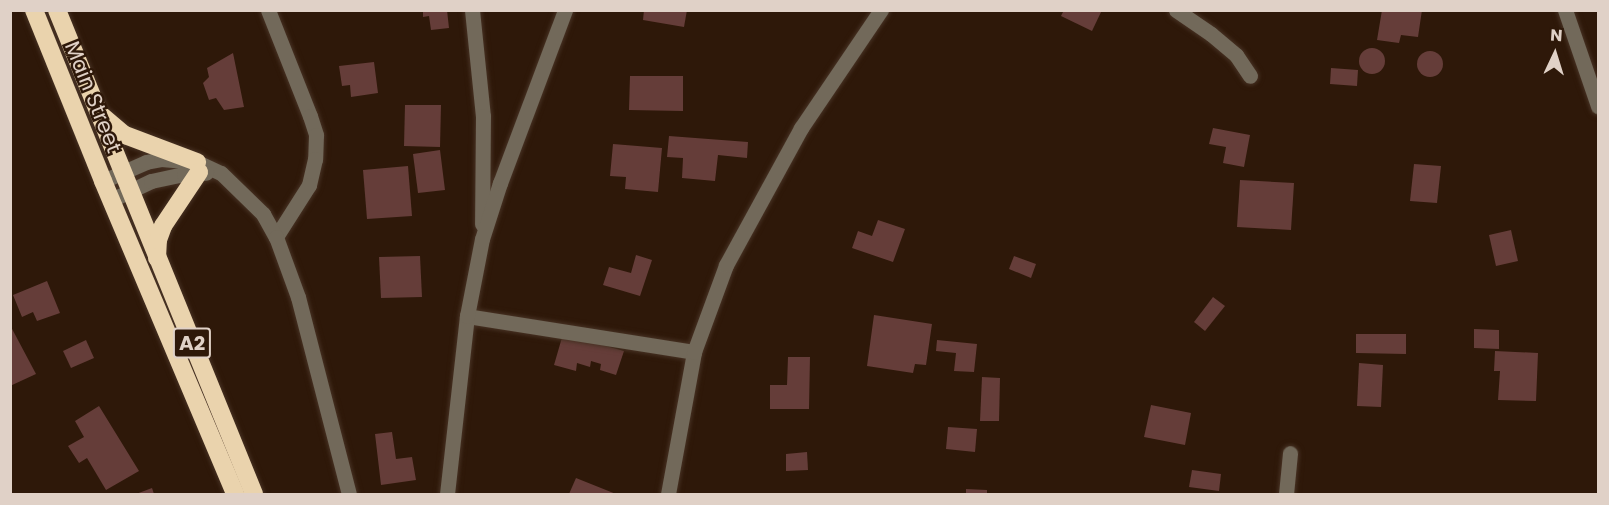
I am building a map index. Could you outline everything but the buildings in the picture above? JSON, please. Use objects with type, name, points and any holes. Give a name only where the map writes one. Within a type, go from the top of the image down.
[{"type":"highway","name":"Main Street","points":[[34,10],[111,200]]},
{"type":"highway","name":"Main Street","points":[[57,10],[130,192]]},
{"type":"highway","points":[[101,115],[125,135],[198,167],[163,226],[158,240],[157,260]]},
{"type":"highway","name":"A2","points":[[130,192],[232,435],[254,495]]},
{"type":"highway","name":"A2","points":[[111,200],[235,495]]},
{"type":"street","points":[[268,10],[316,135],[315,159],[309,185],[276,237]]},
{"type":"street","points":[[472,10],[483,116],[482,239]]},
{"type":"street","points":[[447,495],[467,316],[482,239],[500,183],[565,10]]},
{"type":"street","points":[[668,495],[694,352],[726,265],[801,128],[881,10]]},
{"type":"street","points":[[1176,10],[1236,55],[1250,76]]},
{"type":"street","points":[[1565,10],[1599,106]]},
{"type":"street","points":[[103,182],[146,162],[161,159],[221,173],[263,214],[276,237],[298,297],[349,495]]},
{"type":"street","points":[[111,200],[151,181],[198,167]]},
{"type":"street","points":[[467,316],[694,352]]},
{"type":"street","points":[[1286,495],[1290,453]]}]
